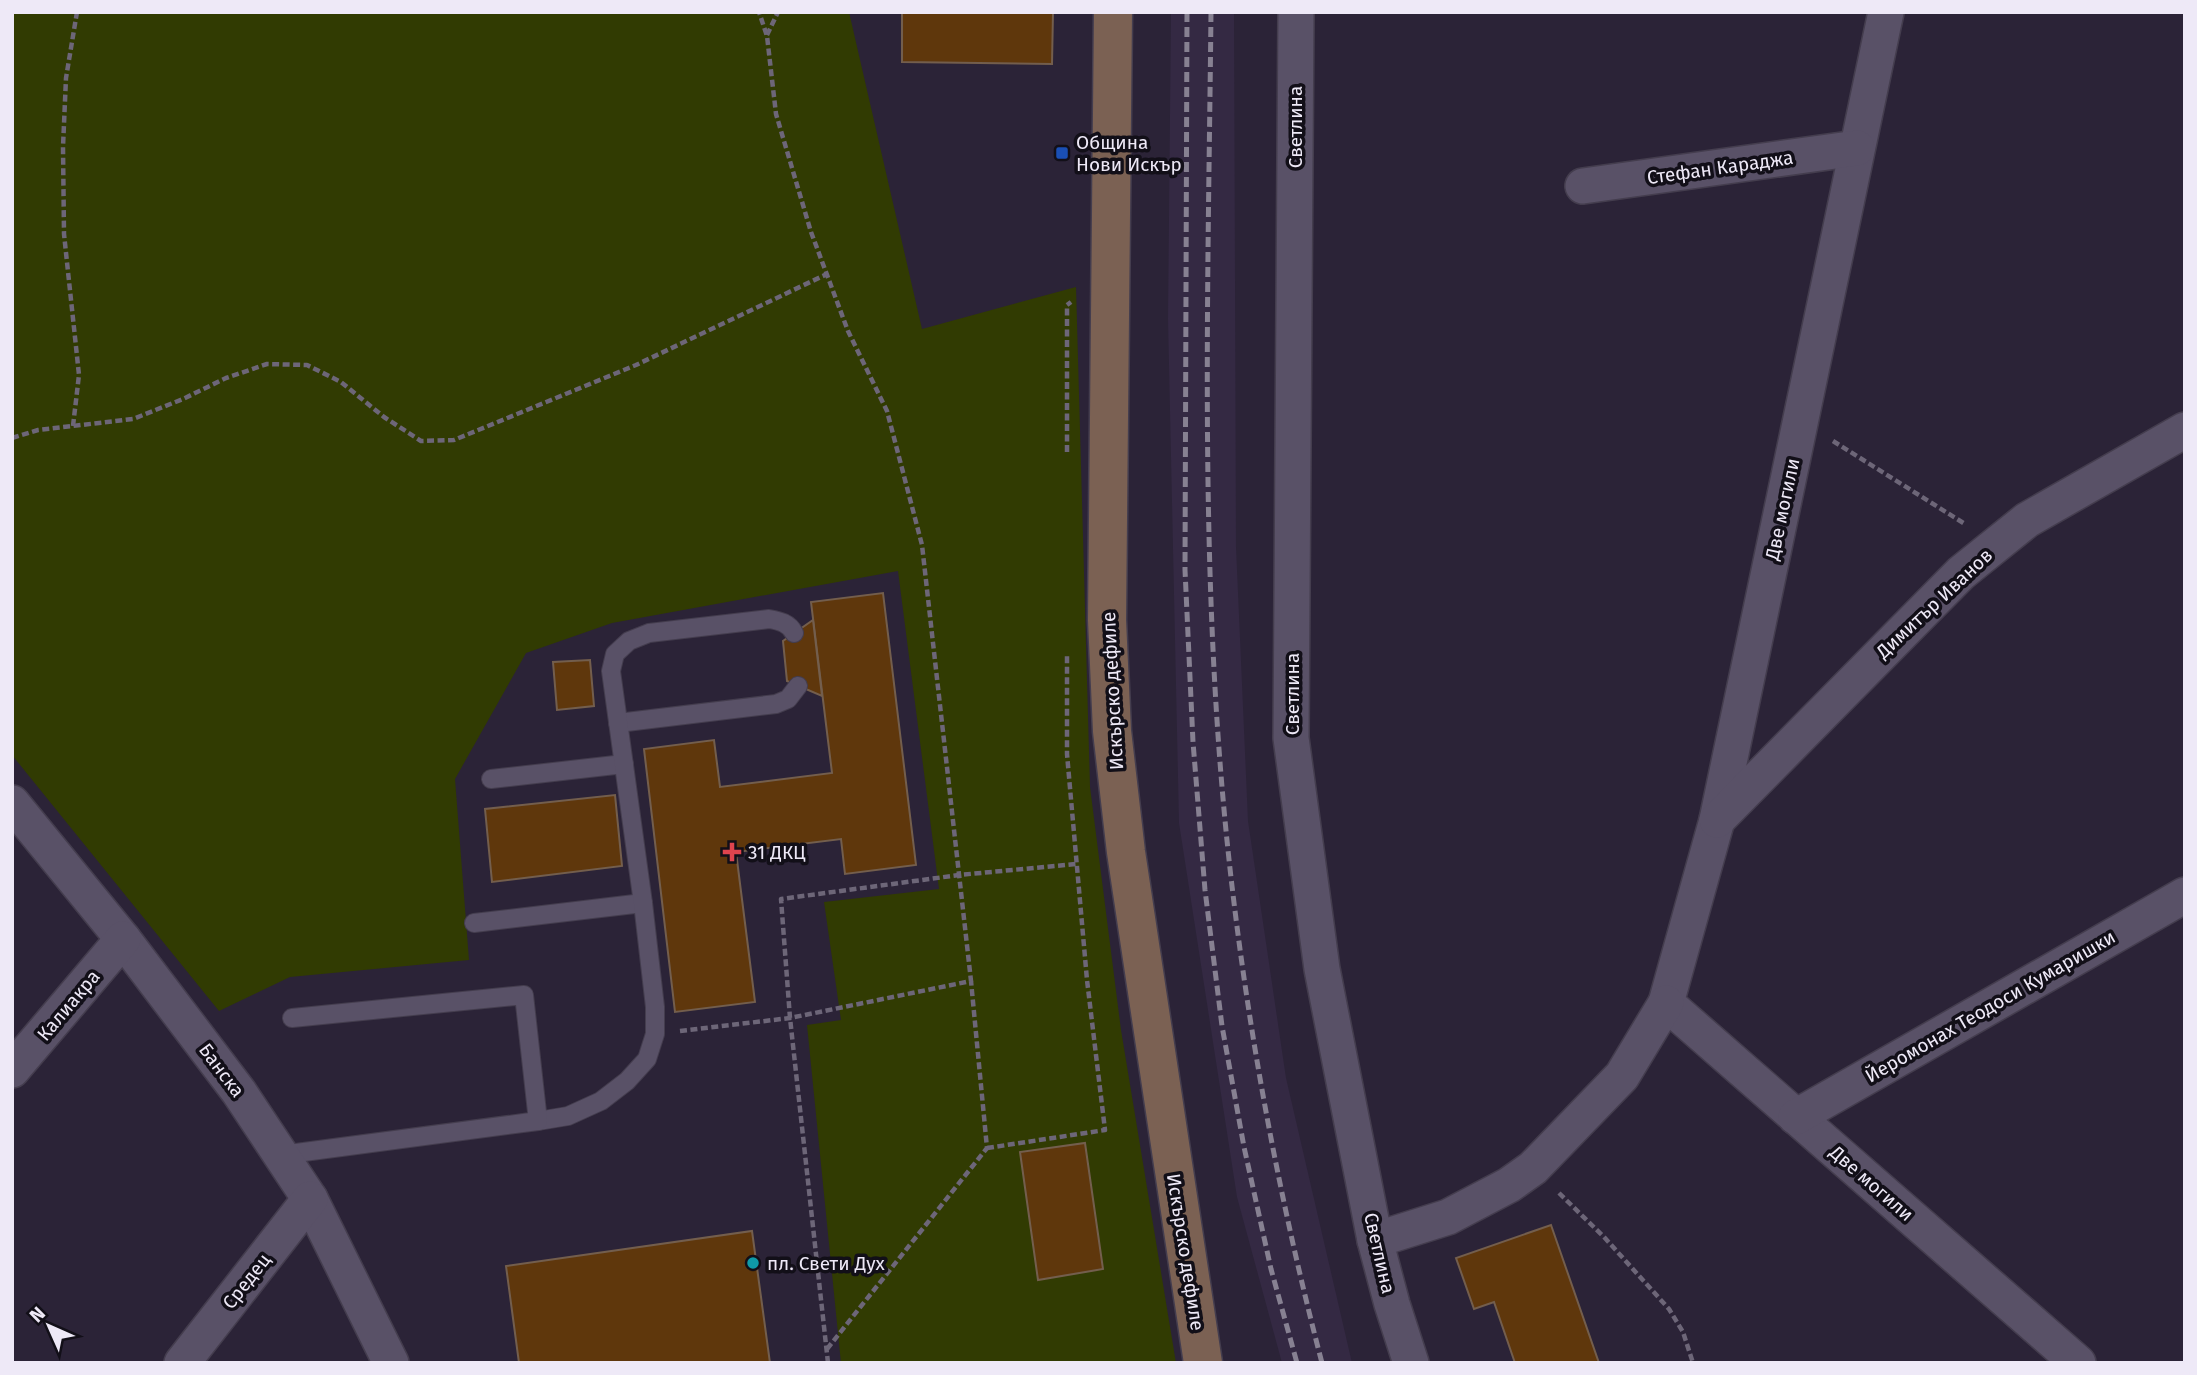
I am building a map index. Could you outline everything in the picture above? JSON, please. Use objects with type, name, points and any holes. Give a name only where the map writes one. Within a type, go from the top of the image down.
[{"type":"main road","name":"Искърско дефиле","points":[[1113,12],[1107,620],[1112,731],[1129,877],[1203,1363]]},
{"type":"street","name":"Светлина","points":[[1296,12],[1291,738],[1322,969],[1375,1240],[1411,1363]]},
{"type":"street","name":"Две могили","points":[[1375,1240],[1448,1217],[1509,1185],[1533,1168],[1622,1076],[1666,1003],[1717,820],[1886,12]]},
{"type":"street","name":"Стефан Караджа","points":[[1583,186],[1857,148]]},
{"type":"street","name":"Димитър Иванов","points":[[1717,820],[1961,573],[2027,520],[2185,430]]},
{"type":"street","name":"Банска","points":[[12,803],[123,939],[239,1092],[310,1199],[391,1363]]},
{"type":"street","name":"Йеромонах Теодоси Кумаришки","points":[[1796,1117],[2185,895]]},
{"type":"street","name":"Калиакра","points":[[12,1070],[123,939]]},
{"type":"street","name":"Две могили","points":[[1666,1003],[2078,1363]]},
{"type":"street","name":"Средец","points":[[182,1363],[310,1199]]},
{"type":"lane","points":[[281,1155],[568,1116],[601,1101],[627,1081],[647,1059],[655,1034],[655,1007],[611,671],[615,654],[629,641],[649,633],[769,619],[781,621],[791,627],[794,633]]},
{"type":"lane","points":[[618,723],[776,704],[788,699],[798,686]]},
{"type":"lane","points":[[491,779],[624,764]]},
{"type":"lane","points":[[474,923],[643,903]]},
{"type":"lane","points":[[292,1018],[524,995],[538,1121]]},
{"type":"path","points":[[73,426],[79,375],[64,234],[63,147],[66,78],[77,12]]},
{"type":"path","points":[[759,12],[767,36],[776,114],[811,232],[848,331],[887,411],[922,545],[987,1148],[826,1350]]},
{"type":"path","points":[[767,36],[778,12]]},
{"type":"path","points":[[12,438],[38,430],[133,419],[226,378],[267,364],[307,365],[341,382],[384,417],[421,441],[454,440],[636,365],[827,274]]},
{"type":"path","points":[[1800,420],[1997,544]]},
{"type":"path","points":[[828,1363],[790,1018],[781,899],[959,875],[1076,864]]},
{"type":"path","points":[[655,1034],[790,1018],[971,981]]},
{"type":"path","points":[[1533,1168],[1604,1237],[1669,1309],[1683,1332],[1693,1363]]},
{"type":"shaded area","points":[[1171,12],[1234,12],[1236,547],[1248,821],[1286,1078],[1352,1363],[1282,1363],[1237,1197],[1179,823],[1168,319]]},
{"type":"green space","points":[[12,12],[849,12],[922,329],[1076,287],[1090,787],[1121,1030],[1176,1363],[841,1363],[807,1025],[841,1020],[824,902],[939,889],[898,571],[612,623],[526,653],[455,779],[469,960],[290,977],[219,1011],[12,755]]},
{"type":"building","points":[[902,12],[1053,12],[1052,64],[902,62]]},
{"type":"building","points":[[883,593],[916,865],[845,874],[841,839],[736,852],[755,1002],[675,1012],[644,749],[714,740],[720,787],[832,773],[811,602]]},
{"type":"building","points":[[813,620],[822,696],[787,681],[783,641]]},
{"type":"building","points":[[590,660],[594,706],[557,710],[553,662]]},
{"type":"building","points":[[615,795],[622,866],[492,882],[485,809]]},
{"type":"building","points":[[1085,1143],[1103,1269],[1038,1280],[1020,1152]]},
{"type":"building","points":[[1551,1225],[1599,1363],[1515,1363],[1494,1302],[1474,1309],[1456,1258]]},
{"type":"building","points":[[752,1231],[770,1363],[519,1363],[506,1266]]},
{"type":"railway","points":[[1187,12],[1185,570],[1193,742],[1205,890],[1222,1026],[1244,1147],[1271,1269],[1297,1363]]},
{"type":"railway","points":[[1211,12],[1208,450],[1214,668],[1221,777],[1232,886],[1258,1067],[1293,1245],[1322,1363]]},
{"type":"place","name":"Община Нови Искър","points":[[1062,153]]},
{"type":"place","name":"31 ДКЦ","points":[[732,852]]},
{"type":"place","name":"пл. Свети Дух","points":[[753,1263]]}]
